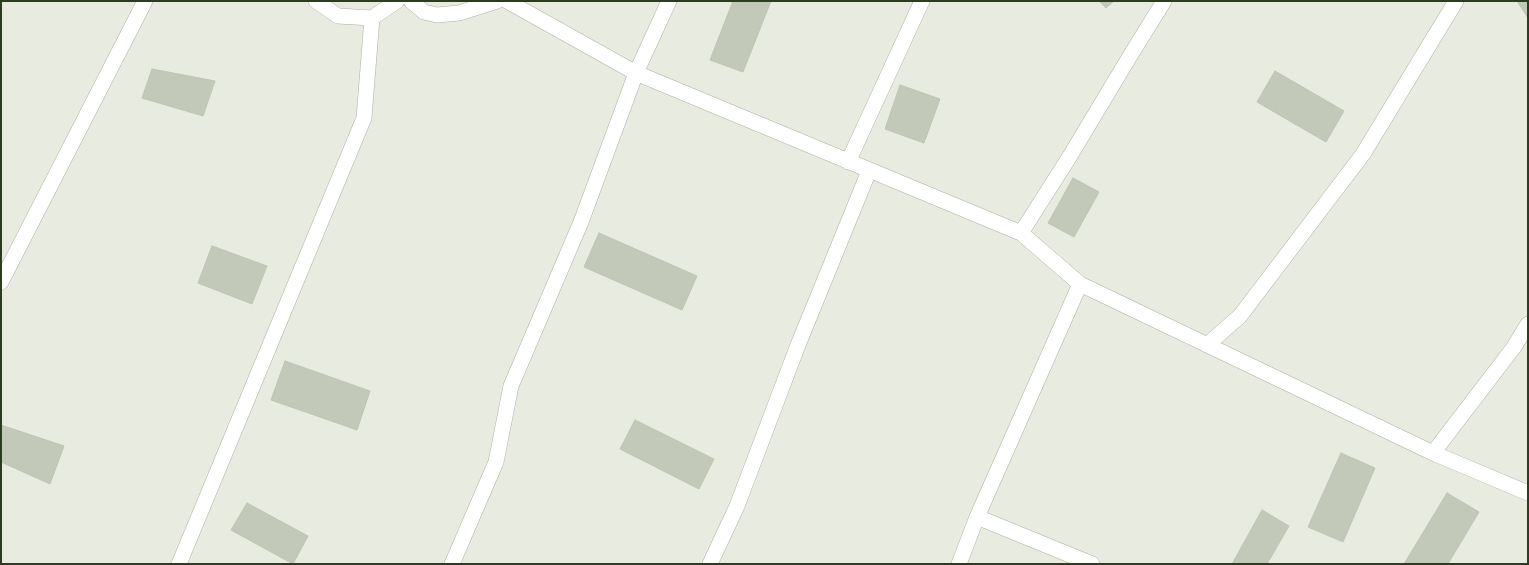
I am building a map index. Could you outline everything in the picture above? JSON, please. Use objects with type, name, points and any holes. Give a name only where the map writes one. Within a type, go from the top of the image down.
[{"type":"street","points":[[1,282],[145,1]]},
{"type":"street","points":[[316,1],[338,16],[372,18],[397,1]]},
{"type":"street","points":[[411,1],[424,12],[437,15],[459,13],[497,1]]},
{"type":"street","points":[[507,1],[636,73],[869,171],[1021,232],[1080,284],[1433,453],[1528,493]]},
{"type":"street","points":[[452,564],[496,462],[512,386],[581,222],[636,73],[669,1]]},
{"type":"street","points":[[848,162],[922,1]]},
{"type":"street","points":[[1021,232],[1070,156],[1164,1]]},
{"type":"street","points":[[1206,345],[1240,316],[1363,154],[1456,1]]},
{"type":"street","points":[[180,564],[364,118],[372,18]]},
{"type":"street","points":[[710,564],[737,506],[798,345],[869,171]]},
{"type":"street","points":[[959,564],[977,517],[1080,284]]},
{"type":"street","points":[[1433,453],[1514,347],[1528,324]]},
{"type":"street","points":[[977,517],[1092,564]]},
{"type":"building","points":[[733,1],[771,1],[743,72],[710,60]]},
{"type":"building","points":[[1099,1],[1114,1],[1106,8]]},
{"type":"building","points":[[1517,1],[1528,1],[1528,18]]},
{"type":"building","points":[[152,69],[215,81],[203,116],[142,98]]},
{"type":"building","points":[[1275,71],[1344,111],[1326,142],[1257,102]]},
{"type":"building","points":[[900,85],[940,99],[924,143],[885,129]]},
{"type":"building","points":[[1073,178],[1099,192],[1074,237],[1048,223]]},
{"type":"building","points":[[599,233],[697,276],[682,310],[584,267]]},
{"type":"building","points":[[212,246],[267,266],[252,304],[198,283]]},
{"type":"building","points":[[285,361],[370,391],[357,430],[271,400]]},
{"type":"building","points":[[635,420],[714,459],[699,489],[620,449]]},
{"type":"building","points":[[1,425],[64,446],[50,484],[1,462]]},
{"type":"building","points":[[1341,453],[1375,468],[1343,542],[1308,527]]},
{"type":"building","points":[[1447,493],[1479,512],[1448,564],[1404,564]]},
{"type":"building","points":[[247,503],[308,536],[293,564],[231,530]]},
{"type":"building","points":[[1262,510],[1289,526],[1267,564],[1232,564]]}]
